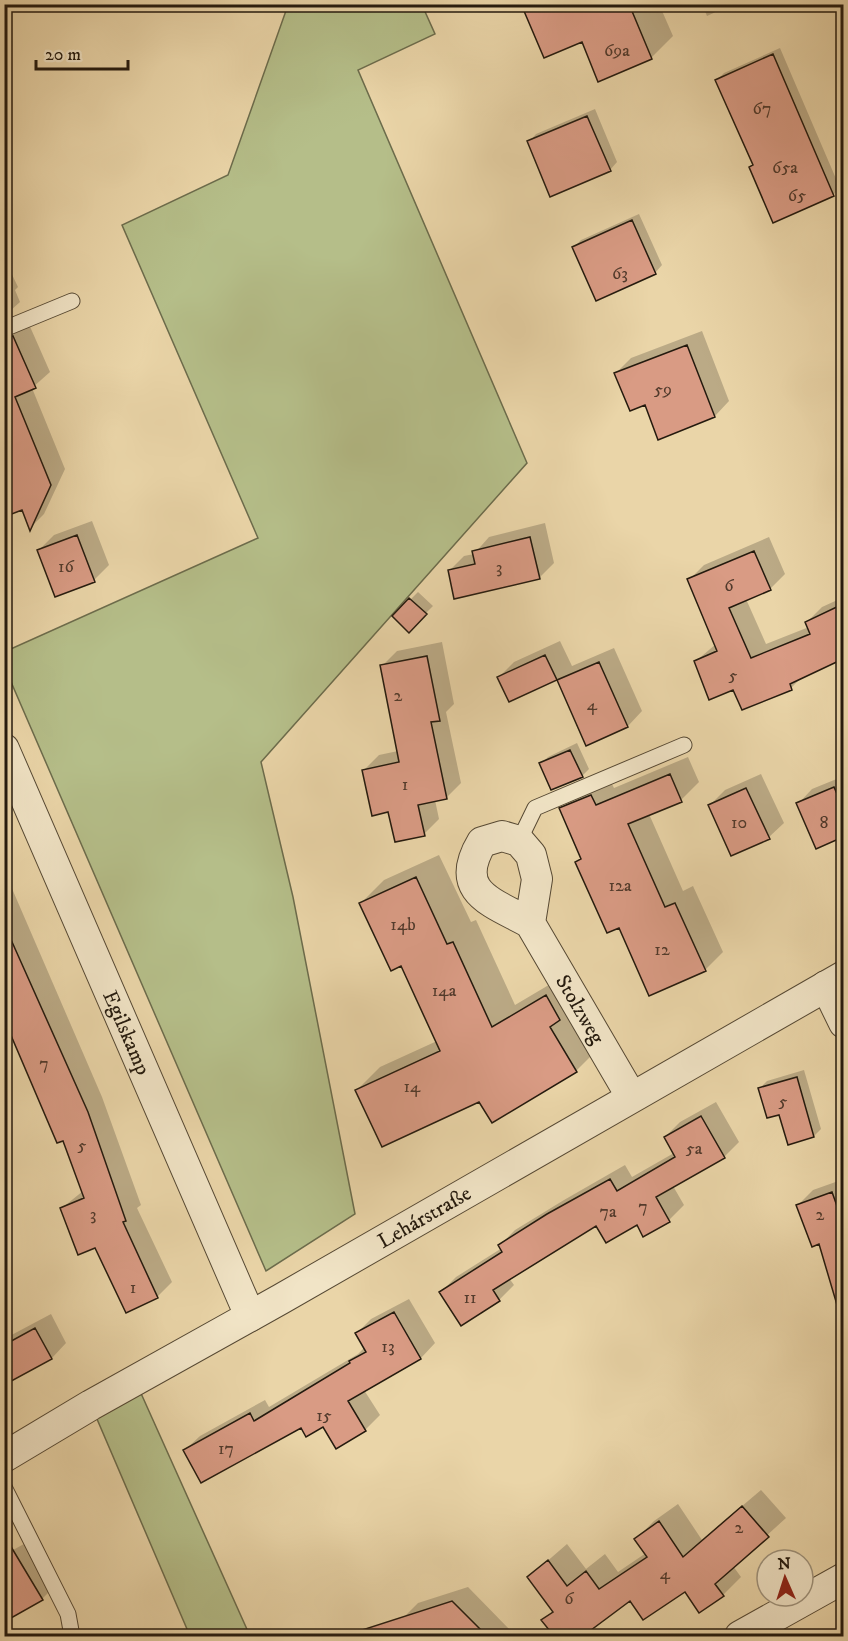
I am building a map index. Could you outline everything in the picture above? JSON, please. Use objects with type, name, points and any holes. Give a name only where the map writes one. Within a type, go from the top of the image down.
[{"type":"street","name":"Egilskamp","points":[[4,749],[250,1316]]},
{"type":"street","name":"Stolzweg","points":[[519,841],[502,836],[482,843],[471,861],[470,877],[476,891],[531,923],[631,1096]]},
{"type":"street","points":[[519,841],[531,855],[537,879],[531,923]]},
{"type":"street","points":[[835,981],[843,1023]]},
{"type":"street","name":"Lehárstraße","points":[[4,1457],[91,1405],[835,981]]},
{"type":"street","points":[[740,1636],[843,1578]]},
{"type":"lane","points":[[4,329],[72,301]]},
{"type":"lane","points":[[519,841],[536,808],[684,744]]},
{"type":"lane","points":[[4,1487],[68,1614],[72,1636]]},
{"type":"green space","points":[[288,5],[422,5],[435,34],[358,70],[527,463],[261,762],[293,897],[355,1214],[266,1271],[5,668],[4,652],[258,538],[122,225],[228,175]]},
{"type":"green space","points":[[135,1380],[250,1636],[190,1636],[91,1405]]},
{"type":"building","points":[[521,4],[629,4],[652,59],[598,82],[582,42],[544,58]]},
{"type":"building","points":[[773,54],[834,196],[773,223],[749,167],[753,165],[715,80]]},
{"type":"building","points":[[587,116],[611,171],[550,197],[527,141]]},
{"type":"building","points":[[632,220],[656,274],[596,301],[572,247]]},
{"type":"building","points":[[13,336],[36,388],[15,397],[51,485],[30,531],[22,510],[4,517],[4,339]]},
{"type":"building","points":[[687,345],[715,417],[658,440],[645,405],[630,411],[614,373]]},
{"type":"building","points":[[77,535],[95,582],[55,597],[37,550]]},
{"type":"building","points":[[530,537],[540,579],[454,599],[448,570],[475,564],[472,551]]},
{"type":"building","points":[[754,551],[771,590],[729,608],[751,658],[810,634],[805,622],[843,604],[843,659],[790,684],[792,690],[742,710],[733,690],[709,700],[694,661],[717,651],[687,579]]},
{"type":"building","points":[[409,598],[427,614],[409,633],[392,616]]},
{"type":"building","points":[[545,655],[557,680],[509,702],[497,677]]},
{"type":"building","points":[[427,656],[440,721],[431,722],[447,799],[418,805],[425,836],[395,842],[388,812],[372,816],[362,770],[399,762],[380,665]]},
{"type":"building","points":[[599,662],[628,727],[586,746],[557,680]]},
{"type":"building","points":[[570,750],[583,777],[551,790],[539,763]]},
{"type":"building","points":[[670,774],[682,802],[628,824],[665,907],[675,903],[706,971],[649,996],[619,928],[607,933],[575,862],[581,859],[559,808],[591,795],[596,805]]},
{"type":"building","points":[[834,787],[843,808],[843,837],[816,849],[796,803]]},
{"type":"building","points":[[746,788],[770,839],[731,856],[708,805]]},
{"type":"building","points":[[416,877],[447,944],[453,942],[492,1027],[546,995],[560,1020],[550,1027],[577,1072],[492,1123],[479,1102],[382,1147],[355,1090],[440,1051],[401,966],[391,971],[359,903]]},
{"type":"building","points":[[4,924],[88,1112],[126,1221],[123,1222],[158,1298],[126,1313],[95,1248],[78,1255],[60,1208],[84,1198],[63,1141],[57,1143],[4,1019]]},
{"type":"building","points":[[797,1077],[814,1137],[788,1145],[779,1115],[767,1118],[758,1088]]},
{"type":"building","points":[[701,1116],[725,1158],[656,1197],[670,1222],[643,1237],[637,1225],[606,1243],[596,1226],[493,1290],[500,1301],[461,1326],[439,1292],[502,1252],[498,1245],[547,1214],[610,1179],[617,1191],[675,1157],[664,1137]]},
{"type":"building","points":[[832,1192],[843,1223],[843,1304],[837,1305],[819,1244],[812,1247],[796,1205]]},
{"type":"building","points":[[394,1312],[421,1359],[348,1401],[366,1431],[336,1449],[323,1427],[306,1437],[301,1428],[201,1483],[183,1450],[250,1413],[254,1421],[350,1363],[349,1361],[366,1352],[355,1333]]},
{"type":"building","points":[[35,1328],[52,1359],[4,1385],[4,1345]]},
{"type":"building","points":[[742,1506],[769,1537],[715,1584],[724,1596],[699,1613],[685,1592],[643,1620],[630,1601],[583,1636],[554,1636],[541,1620],[553,1612],[527,1577],[548,1560],[567,1586],[586,1571],[599,1589],[647,1557],[634,1539],[659,1521],[683,1557]]},
{"type":"building","points":[[4,1535],[43,1600],[4,1622]]},
{"type":"building","points":[[452,1601],[487,1636],[359,1636],[359,1631]]}]
